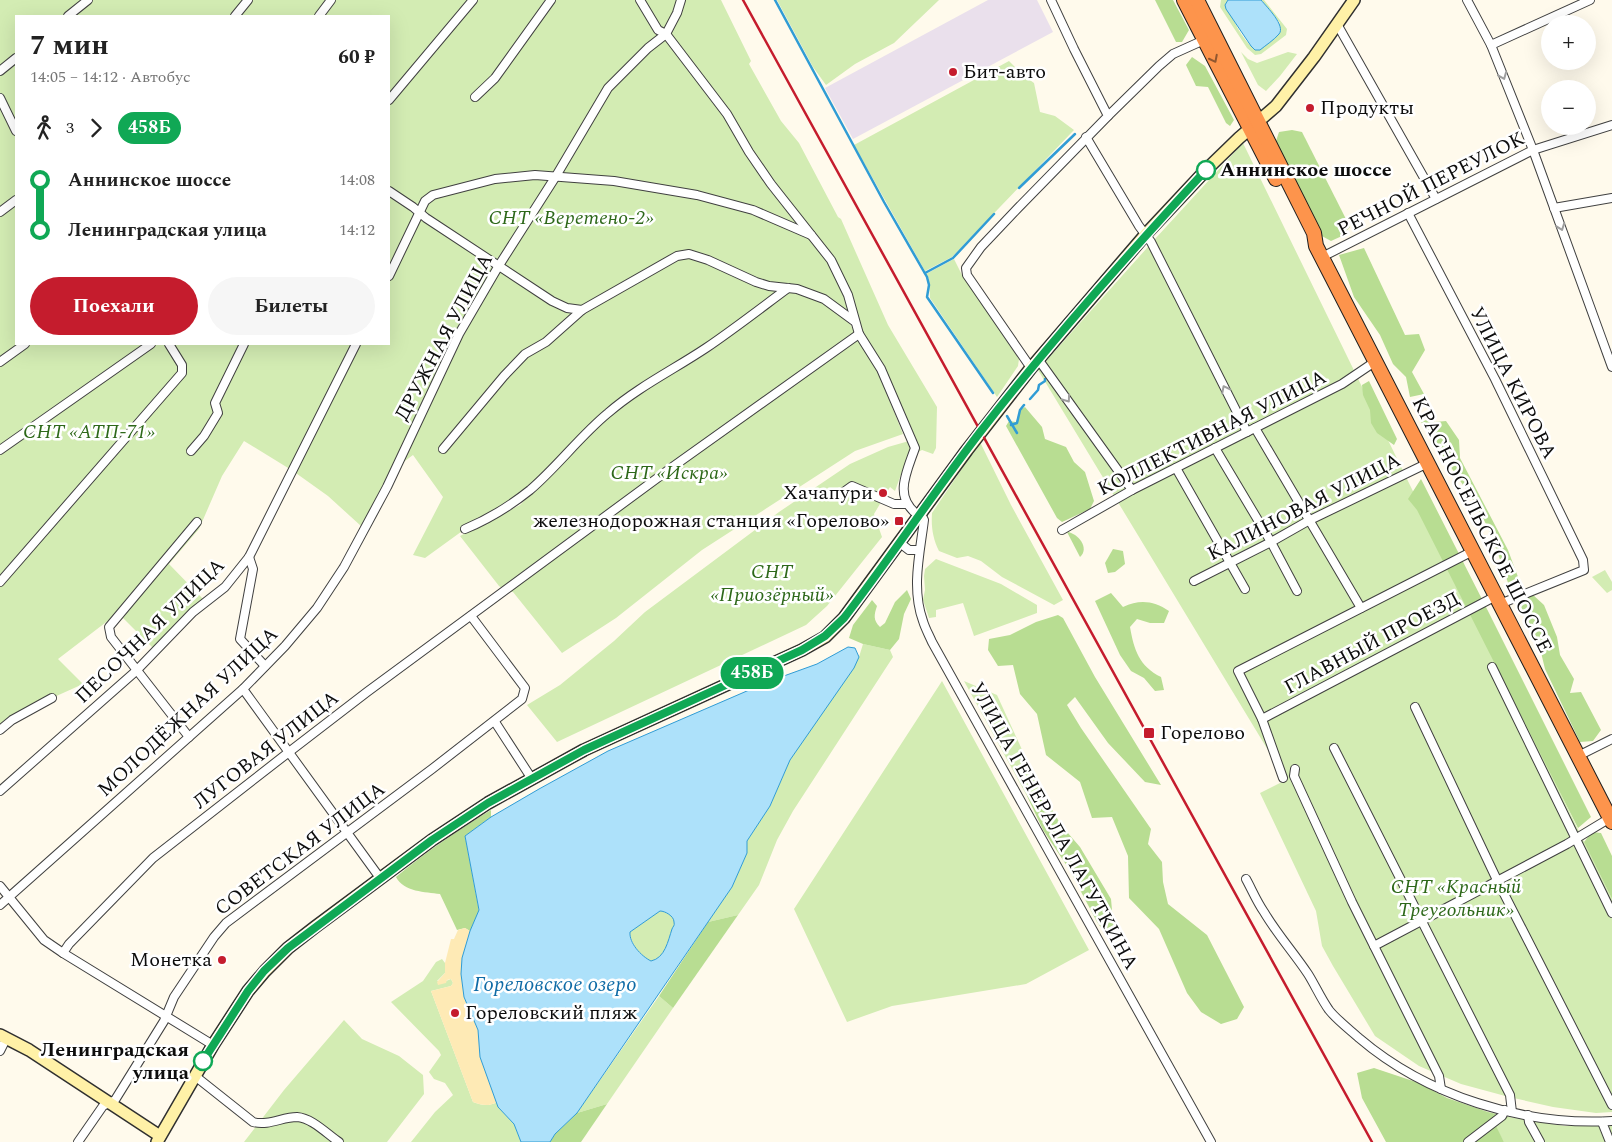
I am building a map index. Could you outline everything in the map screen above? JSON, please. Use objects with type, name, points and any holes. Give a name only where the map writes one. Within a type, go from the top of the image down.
[{"type":"highway","name":"КРАСНОСЕЛЬСКОЕ ШОССЕ","points":[[1184,0],[1204,40],[1314,233],[1319,251],[1611,820]]},
{"type":"highway","name":"КРАСНОСЕЛЬСКОЕ ШОССЕ","points":[[1197,0],[1254,125]]},
{"type":"main road","points":[[3,1037],[29,1050],[158,1139],[213,1045],[248,991],[264,971],[288,948],[380,878],[432,840],[488,803],[584,750],[802,650],[825,636],[844,618],[972,444],[1035,364],[1146,234],[1206,170],[1276,106],[1354,0]]},
{"type":"street","points":[[69,15],[88,0]]},
{"type":"street","points":[[236,15],[248,0]]},
{"type":"street","points":[[320,15],[331,0]]},
{"type":"street","points":[[390,99],[473,0]]},
{"type":"street","points":[[475,97],[495,78],[551,0]]},
{"type":"street","points":[[640,0],[658,30],[666,34],[727,114],[770,184],[831,260],[848,295],[859,334],[881,369],[914,448],[903,482],[906,504]]},
{"type":"street","points":[[666,34],[677,13],[681,0]]},
{"type":"street","points":[[1051,0],[1108,116]]},
{"type":"street","points":[[1467,0],[1491,45],[1533,150],[1611,364]]},
{"type":"street","points":[[1491,45],[1586,1]]},
{"type":"street","points":[[1337,24],[1436,199]]},
{"type":"street","name":"ДРУЖНАЯ УЛИЦА","points":[[396,466],[459,334],[498,266],[556,176],[608,88],[648,48],[666,34]]},
{"type":"street","points":[[1132,490],[966,275],[966,268],[993,234],[1086,137],[1159,66],[1173,54],[1204,40]]},
{"type":"street","points":[[0,71],[15,59]]},
{"type":"street","points":[[0,98],[15,129]]},
{"type":"street","name":"РЕЧНОЙ ПЕРЕУЛОК","points":[[1319,251],[1408,213],[1533,150],[1612,125]]},
{"type":"street","points":[[1086,137],[1151,242],[1247,432]]},
{"type":"street","points":[[390,274],[416,223],[419,212],[425,201],[433,195],[495,179],[535,175],[614,181],[697,195],[753,210],[812,236]]},
{"type":"street","points":[[390,192],[552,301],[567,308],[582,310]]},
{"type":"street","points":[[1554,208],[1612,198]]},
{"type":"street","points":[[0,212],[15,201]]},
{"type":"street","name":"УЛИЦА КИРОВА","points":[[1408,213],[1495,379],[1583,560],[1584,570]]},
{"type":"street","points":[[444,449],[504,376],[525,354],[546,342],[582,310],[677,256],[689,254],[708,260],[756,282],[769,286],[797,289],[824,299],[854,321]]},
{"type":"street","points":[[465,529],[488,519],[531,489],[581,437],[634,391],[659,378],[708,347],[788,288]]},
{"type":"street","name":"ЛУГОВАЯ УЛИЦА","points":[[63,953],[69,944],[153,858],[289,752],[367,692],[671,468],[859,334]]},
{"type":"street","points":[[0,362],[24,345]]},
{"type":"street","points":[[0,450],[150,345]]},
{"type":"street","points":[[0,582],[182,373],[182,365],[170,345]]},
{"type":"street","points":[[191,451],[204,436],[218,413],[215,402],[244,345]]},
{"type":"street","name":"ПЕСОЧНАЯ УЛИЦА","points":[[0,791],[136,671],[193,612],[225,587],[249,557],[355,345]]},
{"type":"street","name":"КОЛЛЕКТИВНАЯ УЛИЦА","points":[[1062,530],[1132,490],[1342,384],[1376,361]]},
{"type":"street","points":[[1255,428],[1308,521],[1361,608]]},
{"type":"street","points":[[1215,448],[1271,542],[1297,591]]},
{"type":"street","name":"КАЛИНОВАЯ УЛИЦА","points":[[1194,581],[1308,521],[1428,463]]},
{"type":"street","name":"МОЛОДЁЖНАЯ УЛИЦА","points":[[0,905],[243,689],[265,666],[317,608],[344,567],[387,487],[396,466]]},
{"type":"street","points":[[1176,468],[1245,589]]},
{"type":"street","points":[[838,496],[852,486],[894,504],[906,504],[920,515]]},
{"type":"street","name":"УЛИЦА ГЕНЕРАЛА ЛАГУТКИНА","points":[[920,515],[924,520],[919,550],[917,596],[922,620],[932,642],[1211,1142]]},
{"type":"street","points":[[189,737],[111,637],[109,627],[197,522]]},
{"type":"street","points":[[900,543],[909,550],[919,550]]},
{"type":"street","points":[[1283,778],[1262,719],[1238,671],[1473,551]]},
{"type":"street","points":[[249,557],[253,569],[240,638],[265,666]]},
{"type":"street","name":"ГЛАВНЫЙ ПРОЕЗД","points":[[1262,719],[1498,600],[1584,570]]},
{"type":"street","name":"СОВЕТСКАЯ УЛИЦА","points":[[78,1142],[103,1106],[115,1100],[166,1017],[174,997],[214,937],[226,924],[495,722],[522,698],[525,688],[471,616]]},
{"type":"street","points":[[1492,667],[1612,913]]},
{"type":"street","points":[[243,689],[380,878]]},
{"type":"street","points":[[0,730],[12,720],[52,698]]},
{"type":"street","points":[[1415,707],[1498,880],[1612,1105]]},
{"type":"street","points":[[495,722],[532,779]]},
{"type":"street","points":[[1578,756],[1612,740]]},
{"type":"street","points":[[1334,748],[1423,920],[1510,1095],[1509,1111]]},
{"type":"street","points":[[1295,769],[1294,776],[1352,902],[1438,1076],[1441,1089]]},
{"type":"street","points":[[1374,946],[1611,820]]},
{"type":"street","points":[[1246,879],[1264,912],[1308,974],[1329,1010],[1373,1050],[1396,1066],[1441,1089],[1528,1116],[1574,1122],[1612,1121]]},
{"type":"street","points":[[0,886],[44,940],[213,1045]]},
{"type":"street","points":[[0,1051],[3,1037]]},
{"type":"street","points":[[195,1076],[253,1122],[262,1124],[297,1117],[305,1119],[339,1142]]},
{"type":"street","points":[[1468,1142],[1509,1111]]},
{"type":"street","points":[[1528,1116],[1528,1122],[1540,1142]]},
{"type":"street","points":[[1602,1122],[1610,1142]]},
{"type":"shaded area","name":"Бит-авто","points":[[988,0],[1037,0],[1053,32],[853,139],[825,88]]},
{"type":"green space","name":"СНТ «Веретено-2»","points":[[0,0],[721,0],[751,61],[749,64],[781,121],[799,143],[838,217],[841,219],[888,325],[937,407],[936,448],[933,454],[922,450],[907,458],[895,491],[890,487],[874,514],[882,537],[827,606],[806,625],[557,742],[527,705],[560,685],[614,641],[645,612],[779,512],[850,464],[888,447],[916,439],[882,363],[861,329],[840,270],[820,239],[814,236],[831,260],[854,321],[824,299],[788,288],[708,347],[634,391],[531,489],[465,529],[425,558],[413,555],[443,497],[413,455],[390,472],[361,526],[328,496],[293,471],[244,441],[222,476],[199,529],[169,564],[203,599],[153,648],[118,613],[58,659],[83,684],[52,698],[0,730]]},
{"type":"green space","points":[[777,0],[939,0],[894,43],[855,64],[826,85],[813,67]]},
{"type":"green space","points":[[1155,0],[1173,0],[1189,30],[1182,42],[1176,42]]},
{"type":"green space","points":[[1221,0],[1228,0],[1227,2],[1234,21],[1245,40],[1255,50],[1280,23],[1261,0],[1264,0],[1287,29],[1286,35],[1261,54],[1255,55],[1247,48],[1220,7]]},
{"type":"green space","points":[[1241,52],[1248,59],[1257,63],[1288,52],[1297,54],[1266,91],[1258,85]]},
{"type":"green space","points":[[1192,57],[1205,66],[1234,120],[1230,126],[1226,123],[1208,87],[1196,86],[1186,65]]},
{"type":"green space","points":[[1009,61],[1034,83],[1040,112],[1055,116],[1074,130],[952,257],[925,271],[854,145]]},
{"type":"green space","points":[[1292,130],[1302,132],[1350,227],[1342,236],[1331,241],[1320,235],[1275,144],[1279,132]]},
{"type":"green space","name":"СНТ «Красный Треугольник»","points":[[1243,143],[1612,899],[1612,1112],[1596,1113],[1553,1107],[1461,1084],[1419,1066],[1375,1036],[1322,946],[1316,911],[1260,793],[1286,780],[1038,370]]},
{"type":"green space","points":[[1364,248],[1405,335],[1419,334],[1425,350],[1412,372],[1424,394],[1410,397],[1406,377],[1393,364],[1380,335],[1354,297],[1339,255]]},
{"type":"green space","points":[[954,259],[962,275],[1019,359],[1018,366],[997,397],[930,298],[929,279],[926,274]]},
{"type":"green space","name":"СНТ «Искра»","points":[[790,292],[821,301],[850,324],[877,370],[903,434],[855,451],[702,550],[616,618],[562,653],[513,592],[506,591],[499,586],[460,536],[520,505],[615,409],[709,352]]},
{"type":"green space","points":[[1369,381],[1397,439],[1394,445],[1377,433],[1371,423],[1370,410],[1363,395],[1362,385]]},
{"type":"green space","points":[[1025,407],[1042,427],[1045,439],[1066,447],[1074,462],[1085,472],[1094,501],[1090,509],[1062,522],[1057,518],[1006,426],[1009,421],[1016,422],[1020,410]]},
{"type":"green space","points":[[1429,419],[1435,422],[1446,421],[1459,440],[1460,458],[1508,550],[1518,577],[1510,588],[1480,512],[1421,422]]},
{"type":"green space","points":[[980,442],[1011,505],[1063,600],[1054,605],[1002,577],[981,561],[968,556],[957,558],[939,551],[933,533],[932,513]]},
{"type":"green space","points":[[1421,479],[1591,817],[1578,828],[1417,510],[1408,499]]},
{"type":"green space","points":[[1067,532],[1075,535],[1081,541],[1084,549],[1080,557]]},
{"type":"green space","points":[[1113,549],[1123,551],[1125,564],[1115,572],[1108,573],[1105,563]]},
{"type":"green space","points":[[936,559],[1001,584],[1037,605],[1037,613],[974,636],[963,603],[936,610],[936,617],[929,618],[923,600],[925,590],[924,576],[925,569]]},
{"type":"green space","points":[[1605,570],[1612,582],[1612,590],[1607,593],[1592,577]]},
{"type":"green space","points":[[907,590],[911,599],[904,614],[899,639],[890,650],[863,644],[849,638],[853,625],[872,600],[877,606],[875,617],[880,627],[885,623],[895,602]]},
{"type":"green space","points":[[1111,593],[1123,607],[1129,604],[1147,602],[1169,611],[1164,623],[1150,623],[1137,619],[1130,627],[1133,643],[1139,656],[1147,668],[1161,677],[1164,690],[1155,691],[1144,678],[1131,671],[1120,655],[1095,601]]},
{"type":"green space","points":[[1532,594],[1544,605],[1557,637],[1560,655],[1574,679],[1570,693],[1581,692],[1601,730],[1593,741],[1580,742],[1545,669],[1538,640],[1521,607],[1522,600]]},
{"type":"green space","points":[[1058,615],[1063,618],[1095,677],[1161,785],[1145,782],[1108,743],[1075,697],[1067,705],[1151,829],[1148,844],[1162,862],[1163,882],[1168,904],[1207,935],[1244,1007],[1237,1019],[1221,1024],[1201,1012],[1187,993],[1159,929],[1129,898],[1128,856],[1112,817],[1092,818],[1080,782],[1046,755],[1037,714],[1020,694],[1013,665],[998,666],[988,650],[989,639],[1010,635],[1036,622]]},
{"type":"green space","points":[[863,644],[890,650],[893,657],[793,811],[777,840],[759,885],[738,915],[708,922],[732,887],[747,853],[747,841],[770,806],[790,760],[859,657]]},
{"type":"green space","points":[[942,681],[1089,950],[1026,984],[892,1006],[847,1022],[794,909]]},
{"type":"green space","points":[[964,681],[997,695],[1040,789],[1027,796]]},
{"type":"green space","points":[[1040,789],[1061,825],[1080,847],[1111,899],[1114,932],[1105,933],[1097,922],[1069,869],[1043,830],[1027,796]]},
{"type":"green space","points":[[491,810],[491,817],[465,836],[479,911],[470,931],[465,928],[457,930],[440,894],[409,888],[404,886],[396,877],[466,825]]},
{"type":"green space","points":[[1592,832],[1601,833],[1612,856],[1612,899],[1584,842]]},
{"type":"green space","points":[[660,911],[671,916],[674,924],[663,953],[651,961],[637,949],[630,936],[630,932]]},
{"type":"green space","points":[[738,915],[673,1008],[659,996],[708,922]]},
{"type":"green space","points":[[442,959],[445,963],[445,973],[437,981],[451,979],[453,983],[451,986],[431,991],[473,1102],[491,1105],[497,1102],[498,1107],[514,1124],[521,1142],[411,1142],[435,1112],[453,1095],[445,1083],[434,1079],[429,1072],[441,1055],[439,1051],[391,1002],[423,981],[436,962]]},
{"type":"green space","points":[[659,996],[673,1008],[607,1104],[577,1113]]},
{"type":"green space","points":[[344,1020],[362,1039],[399,1056],[423,1075],[424,1094],[387,1142],[244,1142],[284,1090]]},
{"type":"green space","points":[[1374,1068],[1419,1083],[1447,1098],[1509,1117],[1496,1126],[1504,1142],[1386,1142],[1362,1098],[1357,1073]]},
{"type":"green space","points":[[607,1104],[581,1142],[550,1142],[555,1134],[577,1113]]},
{"type":"green space","points":[[1509,1117],[1565,1126],[1612,1126],[1612,1142],[1504,1142],[1495,1126]]},
{"type":"sand","name":"Гореловский пляж","points":[[465,928],[470,931],[462,958],[461,974],[464,997],[478,1030],[480,1057],[497,1102],[488,1105],[473,1102],[431,991],[451,986],[453,983],[451,979],[447,980],[446,983],[438,985],[437,982],[445,973],[445,963],[451,939],[454,939],[458,930]]},
{"type":"water","points":[[1228,0],[1261,0],[1278,22],[1280,26],[1279,34],[1260,50],[1255,50],[1226,9],[1225,5]]},
{"type":"water","name":"Гореловское озеро","points":[[848,647],[855,648],[859,657],[854,668],[790,760],[770,806],[747,841],[747,853],[732,887],[577,1113],[555,1134],[550,1142],[521,1142],[514,1124],[498,1107],[480,1057],[478,1030],[464,997],[461,974],[462,958],[479,910],[465,836],[491,817],[608,751],[770,681],[817,664]],"holes":[[[662,911],[673,918],[674,925],[663,953],[651,961],[636,949],[631,940],[630,932]]]},
{"type":"waterway","points":[[775,0],[884,202],[927,277],[929,285],[927,297],[993,393]]},
{"type":"waterway","points":[[1019,188],[1075,134]]},
{"type":"waterway","points":[[925,273],[953,258],[994,214]]},
{"type":"waterway","points":[[1030,399],[1045,379]]},
{"type":"waterway","points":[[1011,425],[1017,423],[1020,410],[1024,405]]},
{"type":"waterway","points":[[1007,416],[1017,433]]},
{"type":"railway","points":[[743,0],[1372,1142]]},
{"type":"bus line","name":"458Б","points":[[203,1061],[248,991],[264,971],[288,948],[432,840],[488,803],[584,750],[802,650],[825,636],[844,618],[974,441],[1031,368],[1146,234],[1206,170]]},
{"type":"place","name":"Бит-авто","points":[[953,72]]},
{"type":"place","name":"Продукты","points":[[1310,108]]},
{"type":"place","name":"Аннинское шоссе","points":[[1206,170]]},
{"type":"place","name":"Хачапури","points":[[883,493]]},
{"type":"place","name":"железнодорожная станция «Горелово»","points":[[899,521]]},
{"type":"place","name":"Горелово","points":[[1149,733]]},
{"type":"place","name":"Монетка","points":[[222,960]]},
{"type":"place","name":"Гореловский пляж","points":[[455,1013]]},
{"type":"place","name":"Ленинградская улица","points":[[203,1061]]},
{"type":"park label","name":"СНТ «АТП-71»","points":[[89,432]]},
{"type":"park label","name":"СНТ «Приозёрный»","points":[[772,584]]}]
